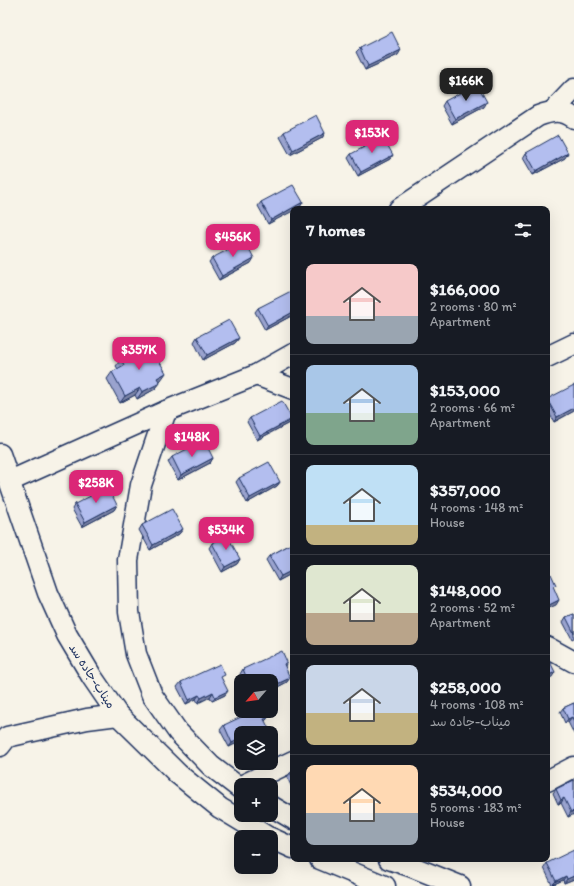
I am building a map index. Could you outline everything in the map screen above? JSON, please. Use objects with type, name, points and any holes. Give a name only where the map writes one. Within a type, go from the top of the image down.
[{"type":"street","points":[[553,111],[574,89]]},
{"type":"street","points":[[403,206],[538,116],[553,111],[568,113],[574,118]]},
{"type":"street","points":[[550,356],[574,344]]},
{"type":"street","points":[[10,481],[166,411],[256,375],[290,356]]},
{"type":"street","points":[[256,375],[290,388]]},
{"type":"street","points":[[166,411],[141,485],[128,560],[129,612],[136,654],[152,695],[178,732],[211,766],[234,782]]},
{"type":"street","name":"میناب-جاده سد","points":[[0,454],[48,593],[67,636],[92,677],[118,714],[184,779],[220,808],[256,830]]},
{"type":"street","points":[[550,649],[574,662]]},
{"type":"street","points":[[0,746],[7,737],[86,719],[118,714]]},
{"type":"street","points":[[259,778],[290,762]]},
{"type":"street","points":[[550,779],[574,767]]},
{"type":"street","points":[[278,810],[290,817]]},
{"type":"street","points":[[278,841],[290,847]]},
{"type":"street","points":[[327,862],[386,886]]},
{"type":"street","points":[[412,862],[460,886]]},
{"type":"building","points":[[392,32],[401,50],[368,66],[360,48]]},
{"type":"building","points":[[477,84],[487,102],[455,119],[445,101]]},
{"type":"building","points":[[316,115],[325,133],[293,150],[284,132]]},
{"type":"building","points":[[558,135],[568,153],[536,171],[526,153]]},
{"type":"building","points":[[383,137],[393,155],[361,172],[351,154]]},
{"type":"building","points":[[293,185],[303,202],[296,206],[290,206],[290,209],[271,220],[261,202]]},
{"type":"building","points":[[245,241],[254,258],[222,276],[212,258]]},
{"type":"building","points":[[290,292],[290,314],[268,326],[258,308]]},
{"type":"building","points":[[229,320],[239,338],[207,355],[197,337]]},
{"type":"building","points":[[149,343],[166,373],[157,378],[160,383],[142,392],[140,388],[125,396],[112,372],[124,365],[121,359]]},
{"type":"building","points":[[574,385],[574,408],[557,417],[550,404],[550,397]]},
{"type":"building","points":[[282,401],[290,415],[290,420],[260,436],[250,418]]},
{"type":"building","points":[[204,440],[213,458],[181,475],[172,457]]},
{"type":"building","points":[[269,462],[280,482],[250,498],[239,478]]},
{"type":"building","points":[[108,487],[117,505],[85,522],[75,504]]},
{"type":"building","points":[[172,509],[183,529],[153,545],[142,525]]},
{"type":"building","points":[[227,535],[240,559],[225,567],[212,543]]},
{"type":"building","points":[[290,545],[290,572],[281,576],[269,556]]},
{"type":"building","points":[[550,574],[556,585],[553,586],[559,600],[550,604]]},
{"type":"building","points":[[574,614],[574,633],[566,617]]},
{"type":"building","points":[[282,651],[287,662],[284,664],[290,678],[278,684],[278,674],[245,674],[243,669]]},
{"type":"building","points":[[550,662],[555,672],[550,674]]},
{"type":"building","points":[[220,664],[225,675],[221,677],[228,691],[215,697],[213,692],[201,698],[199,695],[189,700],[181,682]]},
{"type":"building","points":[[574,703],[574,722],[572,717],[568,719],[563,708]]},
{"type":"building","points":[[239,718],[268,718],[264,719],[268,726],[234,726],[234,742],[232,743],[224,725]]},
{"type":"building","points":[[574,780],[574,811],[571,812],[564,798],[561,800],[556,789]]},
{"type":"building","points":[[574,850],[574,876],[567,879],[566,876],[556,881],[547,863]]}]
